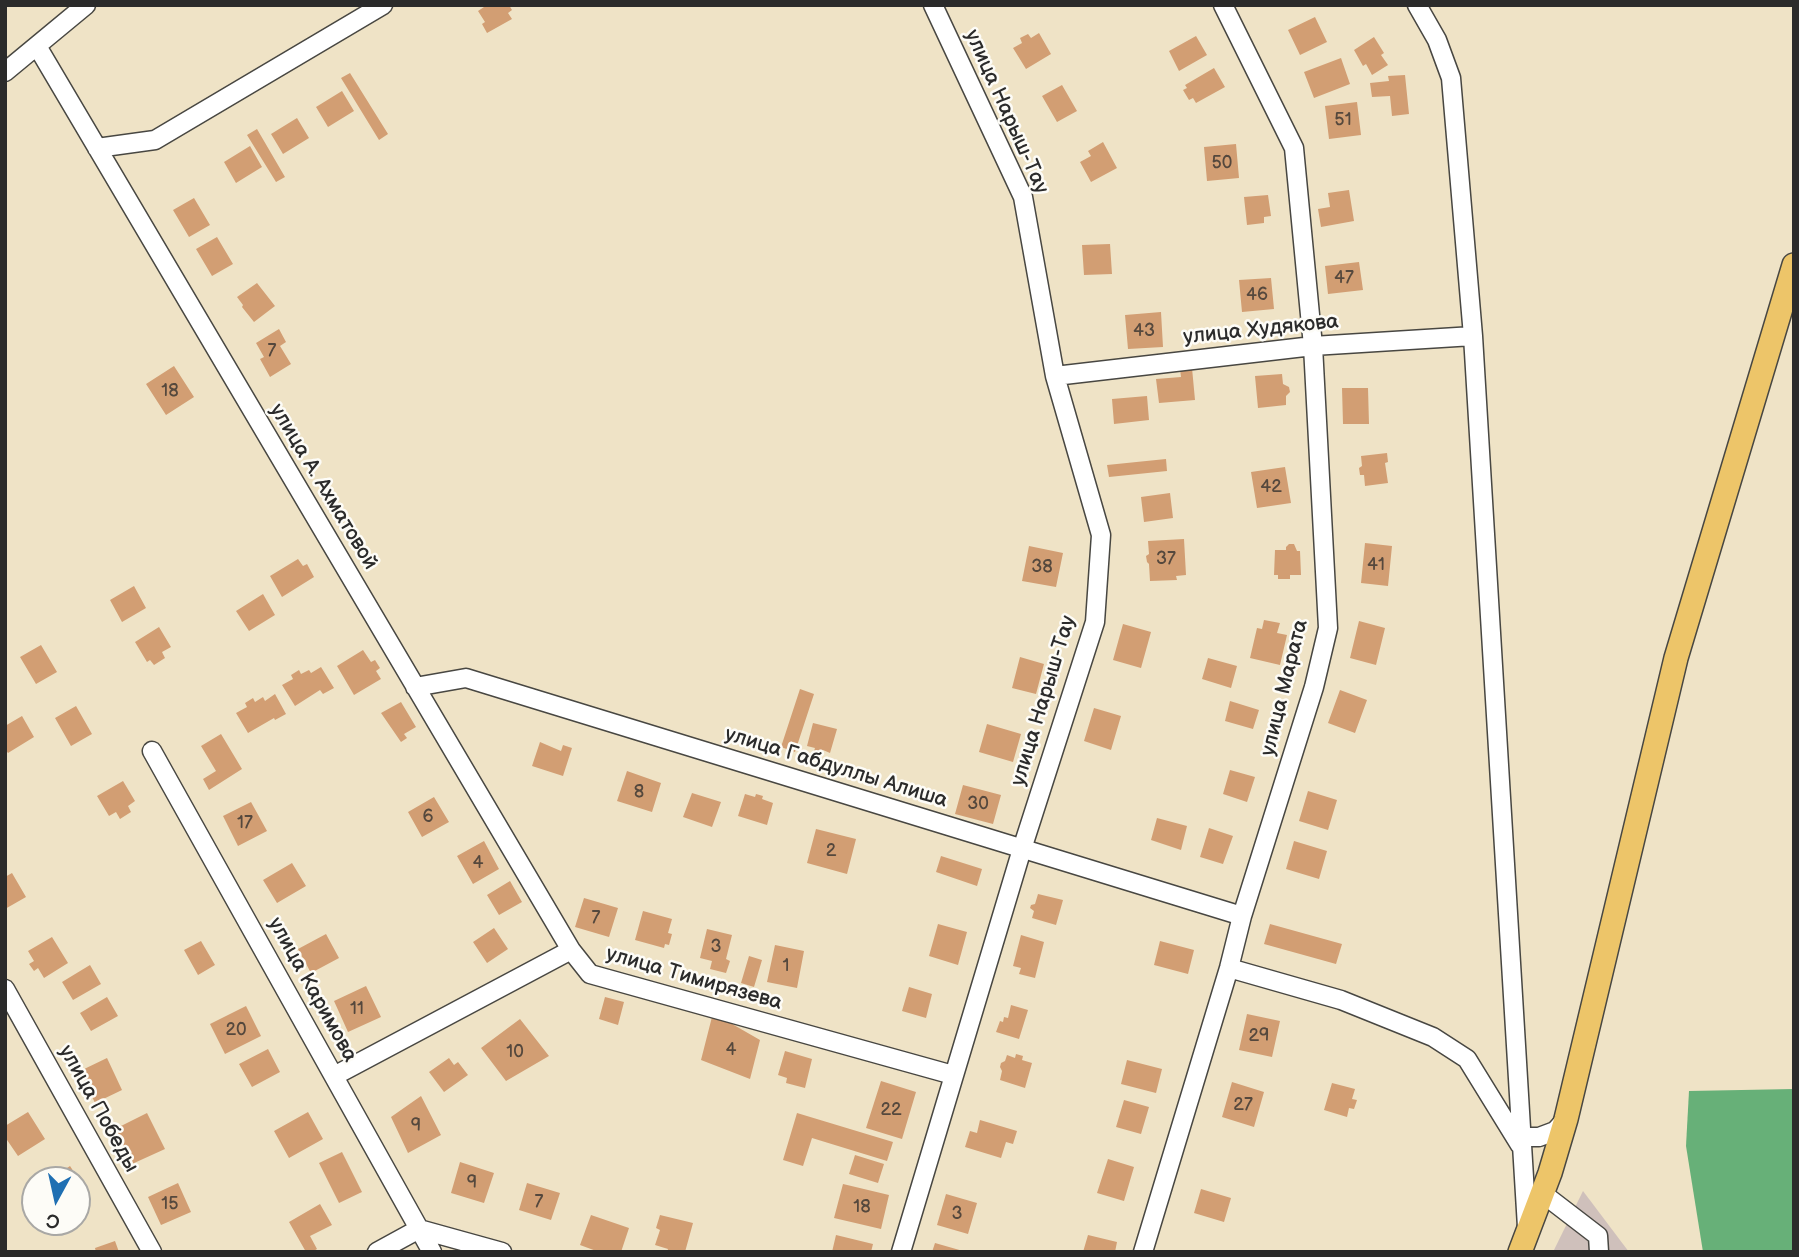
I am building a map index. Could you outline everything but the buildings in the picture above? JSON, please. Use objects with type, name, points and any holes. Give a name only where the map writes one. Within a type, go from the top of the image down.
[{"type":"main road","points":[[1524,1242],[1550,1173],[1566,1119],[1676,658],[1794,265]]},
{"type":"street","points":[[5,72],[86,5]]},
{"type":"street","points":[[97,148],[155,140],[383,5]]},
{"type":"street","name":"улица Нарыш-Тау","points":[[901,1252],[1022,849],[1095,622],[1101,535],[1055,376],[1023,197],[933,5]]},
{"type":"street","name":"улица Марата","points":[[1143,1252],[1230,968],[1242,916],[1314,687],[1328,628],[1313,346],[1294,148],[1223,5]]},
{"type":"street","points":[[1417,5],[1437,40],[1451,78],[1473,336],[1522,1142],[1524,1242]]},
{"type":"street","name":"улица А. Ахматовой","points":[[37,46],[571,950]]},
{"type":"street","name":"улица Худякова","points":[[1055,376],[1313,346],[1473,336]]},
{"type":"street","name":"улица Габдуллы Алиша","points":[[415,687],[466,678],[1242,916]]},
{"type":"street","name":"улица Каримова","points":[[152,751],[432,1252]]},
{"type":"street","points":[[334,1076],[571,950]]},
{"type":"street","name":"улица Тимирязева","points":[[571,950],[590,974],[953,1074]]},
{"type":"street","points":[[1230,968],[1342,1000],[1433,1037],[1467,1059],[1522,1142]]},
{"type":"street","name":"улица Победы","points":[[5,989],[152,1252]]},
{"type":"street","points":[[1522,1142],[1555,1131],[1566,1119]]},
{"type":"street","points":[[1542,1193],[1598,1236],[1599,1252]]},
{"type":"street","points":[[377,1252],[419,1229],[502,1252]]},
{"type":"shaded area","points":[[1583,1191],[1629,1252],[1553,1252]]},
{"type":"green space","points":[[1794,1089],[1794,1252],[1703,1252],[1686,1146],[1689,1091]]}]
